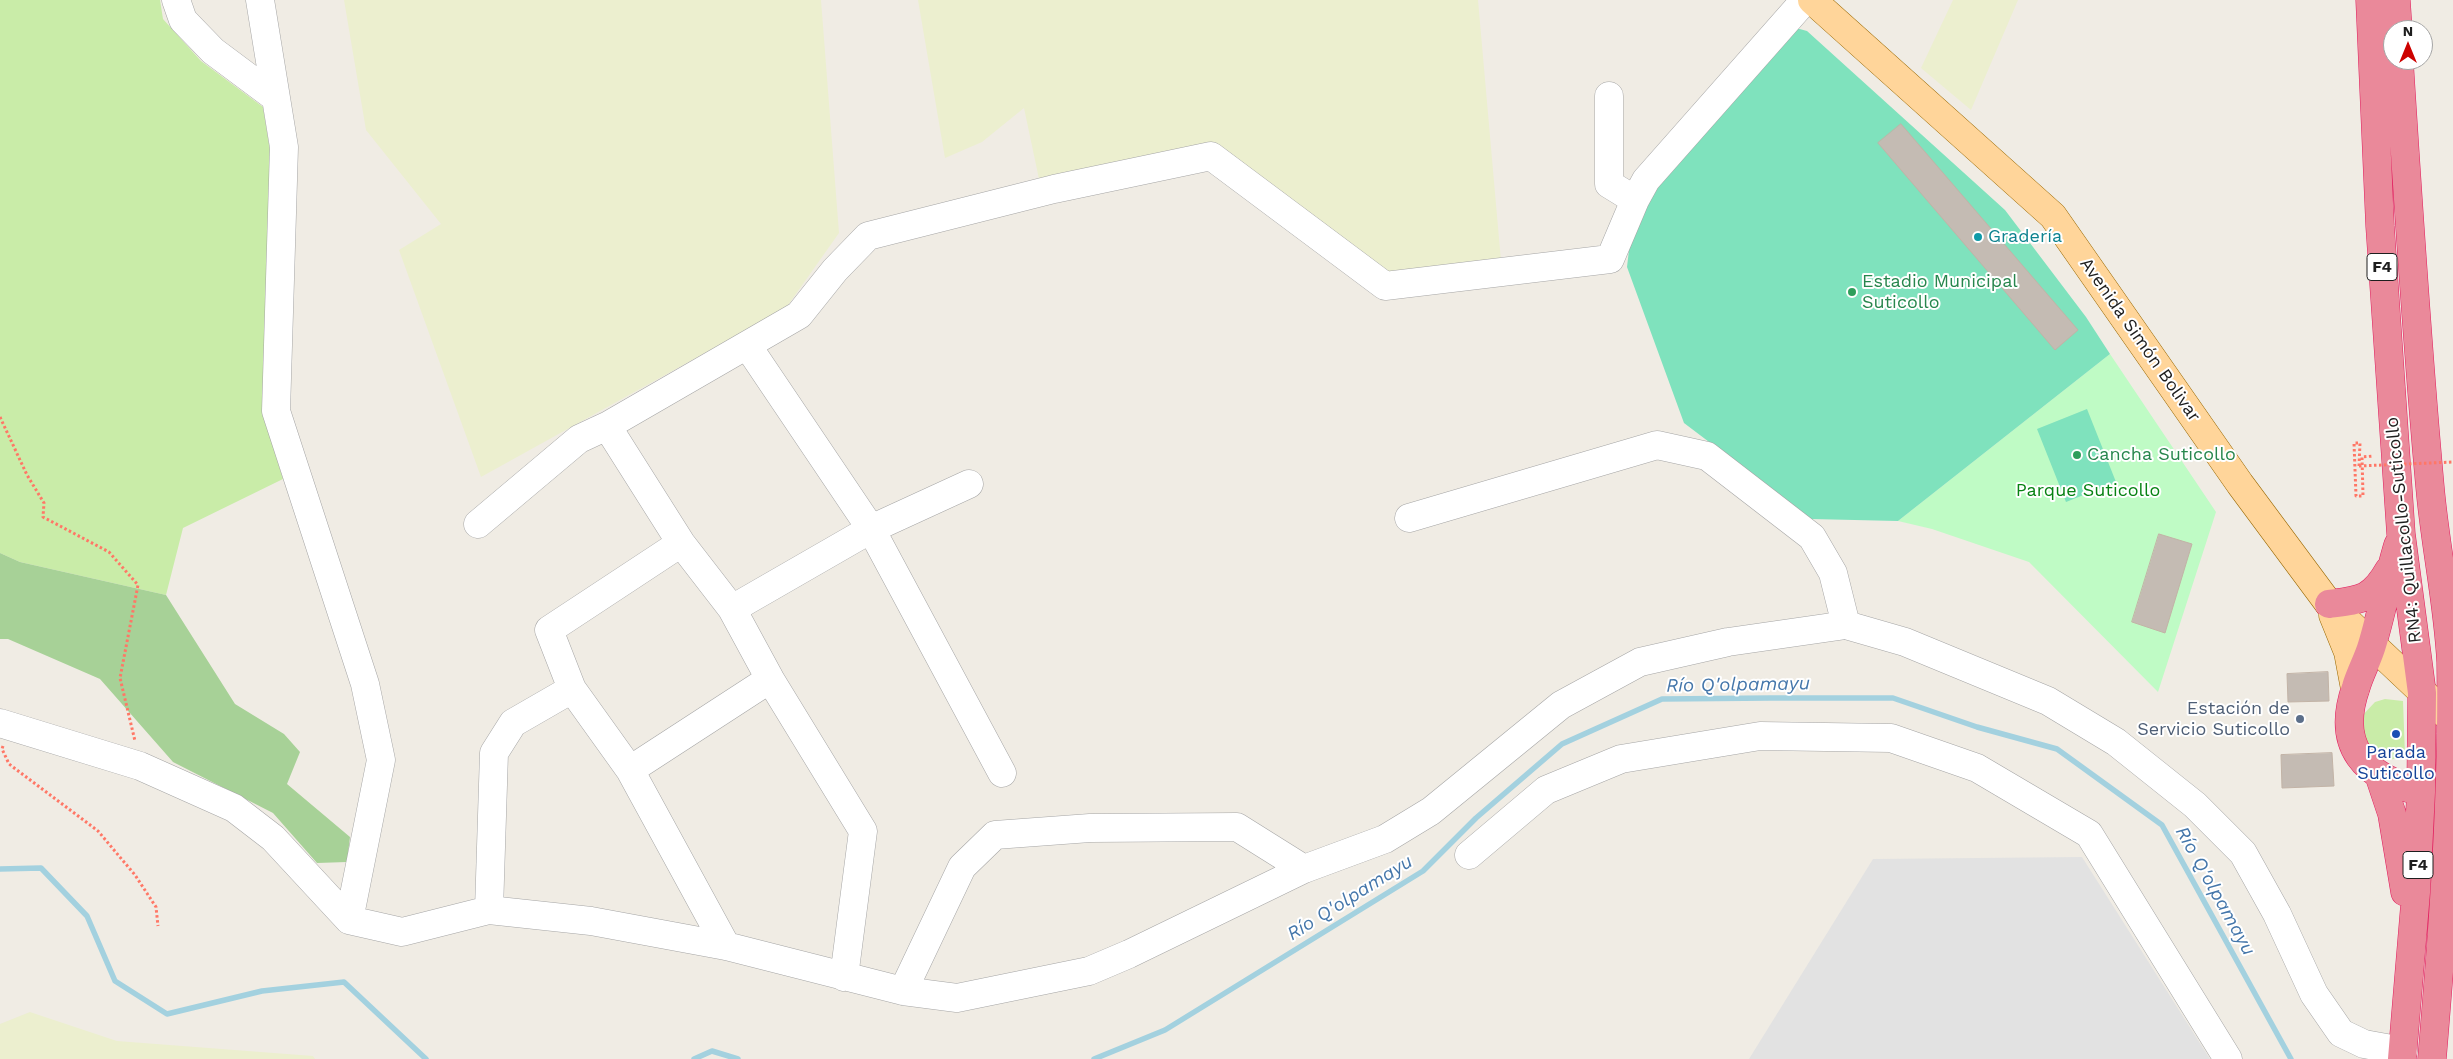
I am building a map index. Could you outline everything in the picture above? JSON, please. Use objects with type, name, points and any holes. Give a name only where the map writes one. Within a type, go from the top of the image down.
[{"type":"highway","name":"RN4: Quillacollo-Suticollo","points":[[2370,0],[2380,226],[2401,534],[2422,693],[2421,792],[2403,1055]]},
{"type":"highway","points":[[2396,0],[2397,20]]},
{"type":"highway","name":"RN4: Quillacollo-Suticollo","points":[[2401,70],[2414,305],[2431,502],[2451,660],[2453,721],[2448,907],[2432,1059]]},
{"type":"highway","points":[[2401,534],[2372,646],[2355,689],[2348,724],[2353,747],[2367,766],[2379,776],[2402,787],[2421,792]]},
{"type":"highway","points":[[2329,604],[2365,598],[2381,584],[2391,567]]},
{"type":"highway","points":[[2379,776],[2392,814],[2412,938]]},
{"type":"main road","name":"Avenida Simón Bolivar","points":[[1812,0],[2053,216],[2251,500],[2329,604],[2453,721]]},
{"type":"main road","name":"Avenida Simón Bolivar","points":[[2329,604],[2348,652],[2355,689]]},
{"type":"main road","points":[[2421,792],[2452,798]]},
{"type":"street","points":[[176,0],[183,20],[212,51],[276,98]]},
{"type":"street","points":[[260,0],[284,147],[276,411],[366,684],[382,760],[349,920]]},
{"type":"street","points":[[478,524],[580,439],[607,426],[799,315],[835,270],[868,236],[1054,189],[1211,156],[1385,286],[1610,259],[1635,200],[1646,180],[1805,0]]},
{"type":"street","points":[[1609,96],[1609,184],[1635,200]]},
{"type":"street","points":[[747,345],[870,528],[1002,773]]},
{"type":"street","points":[[607,426],[681,543],[732,609],[770,679],[863,832],[844,977]]},
{"type":"street","points":[[1409,518],[1657,445],[1707,456],[1812,537],[1833,573],[1846,625]]},
{"type":"street","points":[[732,609],[870,528],[968,484]]},
{"type":"street","points":[[681,543],[549,630],[572,689],[630,770],[726,946]]},
{"type":"street","points":[[5,725],[140,766],[234,808],[273,838],[349,920],[402,932],[489,910],[591,922],[726,946],[844,977],[903,990],[957,998],[1089,971],[1129,954],[1304,869],[1385,839],[1431,812],[1561,705],[1640,662],[1728,642],[1846,625],[1905,642],[2048,701],[2116,742],[2195,805],[2243,853],[2277,914],[2314,994],[2341,1033],[2364,1044],[2403,1055]]},
{"type":"street","points":[[630,770],[770,679]]},
{"type":"street","points":[[489,910],[494,753],[513,723],[572,689]]},
{"type":"street","points":[[1470,855],[1546,790],[1621,759],[1760,736],[1891,738],[1977,768],[2089,834],[2228,1059]]},
{"type":"street","points":[[903,990],[962,867],[995,835],[1090,828],[1237,827],[1304,869]]},
{"type":"path","points":[[0,417],[27,475],[44,503],[43,517],[109,552],[138,586],[120,678],[140,766]]},
{"type":"path","points":[[2362,457],[2363,496],[2356,496],[2354,443],[2360,443],[2359,466],[2453,462]]},
{"type":"path","points":[[5,725],[2,749],[9,764],[98,831],[135,874],[156,907],[158,926]]},
{"type":"green space","points":[[0,0],[160,0],[163,19],[201,61],[263,107],[270,150],[263,412],[283,479],[183,528],[166,595],[20,562],[0,553]]},
{"type":"green space","points":[[344,0],[821,0],[839,233],[786,308],[481,477],[399,250],[441,224],[366,130]]},
{"type":"green space","points":[[918,0],[1478,0],[1501,261],[1383,276],[1215,147],[1039,179],[1024,108],[982,142],[945,158]]},
{"type":"green space","points":[[1953,0],[2018,0],[1971,110],[1921,68]]},
{"type":"green space","name":"Estadio Municipal Suticollo","points":[[1796,28],[1807,31],[2005,210],[2086,317],[2110,354],[1898,521],[1811,519],[1684,423],[1627,267],[1632,224],[1658,181]]},
{"type":"green space","name":"Parque Suticollo","points":[[2110,354],[2216,512],[2158,692],[2029,562],[1932,529],[1898,521]]},
{"type":"green space","name":"Cancha Suticollo","points":[[2087,409],[2116,482],[2066,502],[2037,429]]},
{"type":"green space","points":[[0,553],[20,562],[166,595],[235,704],[284,734],[300,752],[287,784],[350,837],[347,862],[317,863],[273,813],[173,762],[100,679],[8,639],[0,639]]},
{"type":"green space","points":[[2385,699],[2403,701],[2405,755],[2386,760],[2378,758],[2362,747],[2361,717],[2375,702]]},
{"type":"green space","points":[[30,1012],[117,1041],[313,1056],[315,1059],[0,1059],[0,1024]]},
{"type":"shaded area","points":[[2082,857],[2210,1059],[1749,1059],[1873,859]]},
{"type":"building","name":"Gradería","points":[[1901,124],[2078,330],[2055,350],[1878,143]]},
{"type":"building","points":[[2159,534],[2192,544],[2165,633],[2132,622]]},
{"type":"building","points":[[2328,672],[2329,701],[2288,702],[2287,674]]},
{"type":"building","points":[[2332,753],[2334,786],[2282,788],[2281,755]]},
{"type":"waterway","name":"Río Q'olpamayu","points":[[1094,1059],[1165,1030],[1423,871],[1476,818],[1562,744],[1662,699],[1771,698],[1893,698],[1977,727],[2057,749],[2162,825],[2291,1059]]},
{"type":"waterway","name":"Río Q'olpamayu","points":[[0,869],[41,868],[87,916],[115,981],[167,1014],[262,991],[344,982],[426,1059]]},
{"type":"waterway","name":"Río Q'olpamayu","points":[[694,1059],[712,1051],[738,1059]]},
{"type":"place","name":"Gradería","points":[[1978,237]]},
{"type":"place","name":"Estadio Municipal Suticollo","points":[[1852,292]]},
{"type":"place","name":"Cancha Suticollo","points":[[2077,455]]},
{"type":"place","name":"Estación de Servicio Suticollo","points":[[2300,719]]},
{"type":"place","name":"Parada Suticollo","points":[[2396,734]]}]
